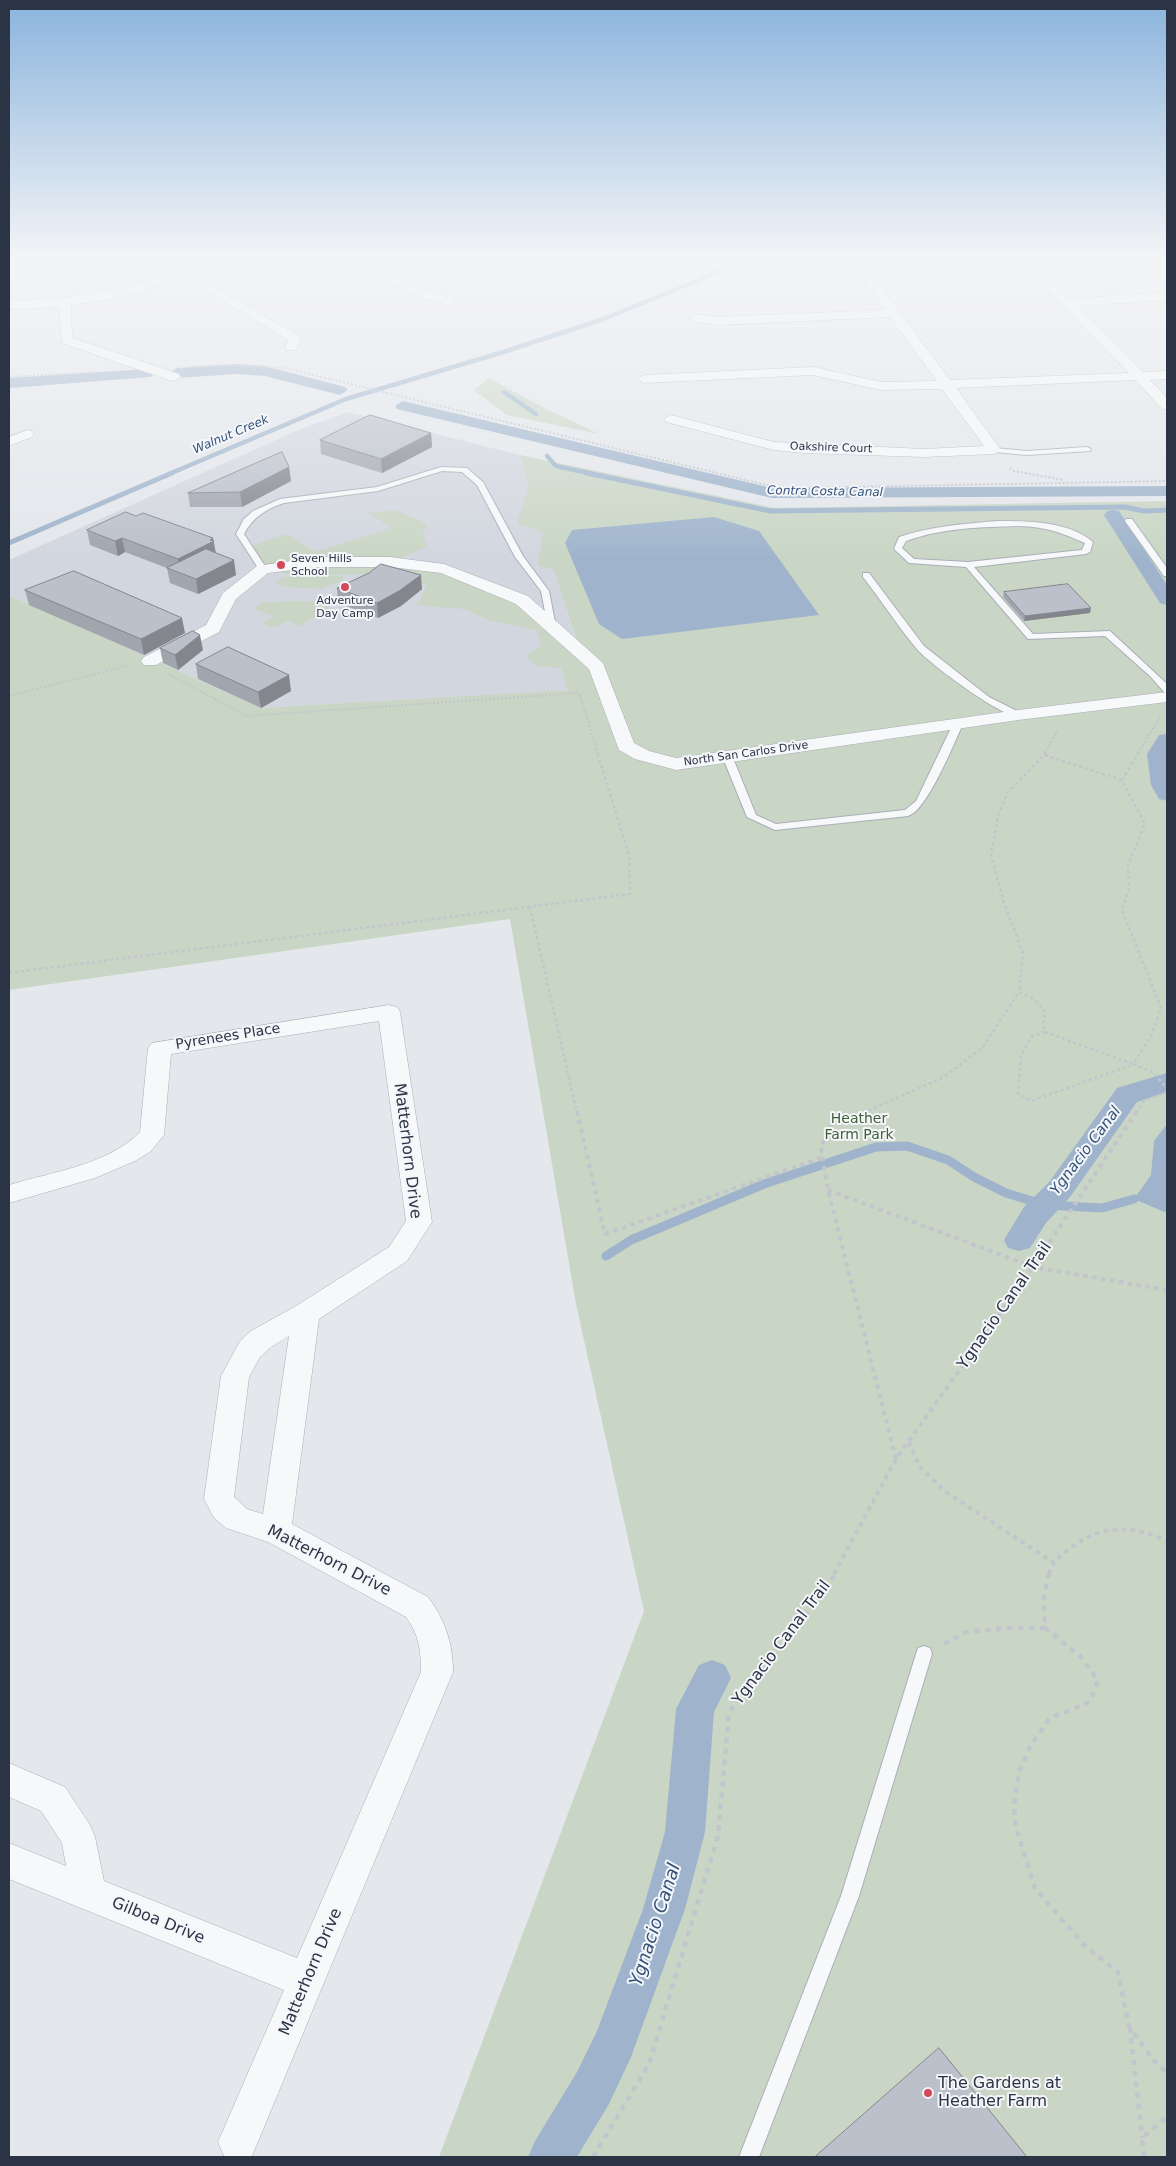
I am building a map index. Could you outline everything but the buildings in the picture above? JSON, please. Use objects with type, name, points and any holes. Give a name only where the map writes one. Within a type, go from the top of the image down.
[{"type":"street","points":[[116,357],[168,375]]},
{"type":"street","points":[[925,357],[994,450]]},
{"type":"street","points":[[1122,357],[1167,406]]},
{"type":"street","points":[[644,379],[807,370],[831,374],[874,387],[1167,376]]},
{"type":"street","name":"Oakshire Court","points":[[671,419],[774,446],[804,449],[924,452],[994,450]]},
{"type":"street","points":[[9,442],[27,434]]},
{"type":"street","name":"North San Carlos Drive","points":[[263,569],[318,562],[390,562],[444,569],[522,600],[598,667],[626,746],[642,755],[676,764],[1018,715],[1167,697]]},
{"type":"street","points":[[148,661],[213,628],[229,596],[263,569]]},
{"type":"street","name":"Pyrenees Place","points":[[9,1194],[119,1160],[147,1142],[152,1135],[160,1048],[389,1012]]},
{"type":"street","name":"Matterhorn Drive","points":[[238,2142],[308,1981],[437,1672],[438,1653],[427,1618],[417,1606],[276,1531],[237,1519],[225,1509],[219,1499],[235,1376],[250,1349],[261,1339],[306,1314],[398,1254],[419,1222],[389,1012]]},
{"type":"street","points":[[276,1531],[306,1314]]},
{"type":"street","points":[[9,1780],[52,1799],[78,1837],[89,1894]]},
{"type":"street","name":"Gilboa Drive","points":[[9,1861],[308,1981]]},
{"type":"lane","points":[[994,450],[1027,453],[1087,450]]},
{"type":"lane","points":[[263,569],[240,534],[247,521],[268,506],[312,496],[378,489],[441,469],[464,470],[480,484],[518,554],[545,591],[552,627]]},
{"type":"lane","points":[[1129,521],[1167,574]]},
{"type":"lane","points":[[968,565],[1086,552],[1089,542],[1050,526],[1015,524],[955,527],[915,533],[902,539],[898,549],[912,561],[968,565],[1031,637],[1107,633],[1154,675],[1167,690]]},
{"type":"lane","points":[[866,575],[921,648],[986,699],[1018,715]]},
{"type":"lane","points":[[728,758],[752,817],[775,827],[908,813],[920,802],[958,724]]},
{"type":"lane","points":[[749,2157],[850,1896],[924,1654]]},
{"type":"path","points":[[361,386],[393,394]]},
{"type":"path","points":[[994,450],[1014,471],[1072,482]]},
{"type":"path","points":[[9,696],[50,684],[148,661],[247,716],[579,693],[629,855],[630,894],[9,973]]},
{"type":"path","points":[[896,1459],[828,1190],[827,1174],[821,1148],[828,1128],[944,1076],[982,1048],[1019,992],[1023,953],[1004,903],[991,855],[998,816],[1008,792],[1044,755],[1069,710]]},
{"type":"path","points":[[1122,780],[1160,717],[1167,715]]},
{"type":"path","points":[[1044,755],[1122,780],[1145,824],[1128,865],[1129,889],[1122,910],[1161,1008],[1151,1037],[1133,1064],[1030,1101],[1018,1093],[1021,1056],[1031,1037],[1045,1032],[1133,1064],[1152,1072],[1167,1088]]},
{"type":"path","points":[[530,906],[605,1234],[823,1157]]},
{"type":"path","points":[[1019,992],[1034,999],[1045,1011],[1043,1025],[1045,1032]]},
{"type":"path","name":"Ygnacio Canal Trail","points":[[593,2157],[649,2064],[718,1836],[729,1712],[826,1589],[896,1459],[1033,1268],[1144,1100],[1167,1092]]},
{"type":"path","points":[[828,1190],[1033,1268],[1167,1290]]},
{"type":"path","points":[[909,1442],[919,1466],[946,1492],[1054,1563]]},
{"type":"path","points":[[1045,1628],[1043,1608],[1054,1563],[1080,1539],[1096,1531],[1124,1529],[1149,1531],[1167,1541]]},
{"type":"path","points":[[924,1654],[967,1632],[1009,1628],[1045,1628],[1081,1657],[1098,1681],[1090,1702],[1050,1718],[1031,1745],[1019,1772],[1014,1806],[1016,1828],[1035,1888],[1084,1945],[1118,1972],[1130,2026],[1144,2157]]},
{"type":"path","points":[[1130,2026],[1154,2061],[1167,2072]]},
{"type":"path","points":[[1142,2138],[1167,2117]]},
{"type":"shaded area","name":"Seven Hills School","points":[[348,412],[520,455],[590,689],[261,708],[9,595],[9,560],[298,430]]},
{"type":"green space","points":[[489,378],[544,408],[599,434],[507,415],[474,390]]},
{"type":"green space","name":"Heather Farm Park","points":[[520,455],[775,508],[1167,501],[1167,2157],[439,2157],[644,1611],[576,1304],[510,919],[9,990],[9,595],[261,708],[568,690],[561,668],[537,666],[526,656],[542,645],[536,630],[491,621],[464,609],[414,605],[419,602],[427,585],[412,580],[363,574],[297,575],[263,569],[247,547],[286,534],[316,552],[392,528],[368,513],[395,510],[427,524],[423,534],[427,546],[392,562],[444,569],[522,600],[568,640],[575,637],[554,570],[538,565],[543,533],[517,523],[529,486]]},
{"type":"green space","points":[[344,576],[343,580],[321,589],[289,587],[275,583],[283,577]]},
{"type":"green space","points":[[310,601],[331,608],[299,626],[287,621],[275,628],[262,623],[274,616],[254,609],[263,602],[277,603]]},
{"type":"water","points":[[714,517],[759,531],[819,615],[622,639],[599,624],[565,543],[572,530]]},
{"type":"water","points":[[1167,1124],[1167,1213],[1134,1199],[1151,1175],[1154,1141]]},
{"type":"waterway","name":"Walnut Creek","points":[[169,474],[346,399],[486,357]]},
{"type":"waterway","name":"Contra Costa Canal","points":[[177,373],[237,369],[265,371],[340,390]]},
{"type":"waterway","name":"Contra Costa Canal","points":[[9,383],[146,374]]},
{"type":"waterway","points":[[504,392],[536,414]]},
{"type":"waterway","name":"Contra Costa Canal","points":[[403,406],[772,493],[1167,491]]},
{"type":"waterway","points":[[547,456],[556,466],[593,474]]},
{"type":"waterway","name":"Walnut Creek","points":[[9,543],[172,473]]},
{"type":"waterway","points":[[587,473],[770,511],[1125,507],[1144,511],[1167,510]]},
{"type":"waterway","name":"Ygnacio Canal","points":[[1113,515],[1167,599]]},
{"type":"waterway","name":"Ygnacio Canal","points":[[1167,740],[1158,754],[1162,785],[1167,794]]},
{"type":"waterway","name":"Ygnacio Canal","points":[[1019,1240],[1035,1215],[1060,1189],[1127,1095],[1167,1082]]},
{"type":"waterway","points":[[606,1256],[631,1240],[764,1184],[876,1147],[907,1146],[948,1160],[974,1177],[1006,1193],[1045,1205],[1102,1208],[1134,1199]]},
{"type":"waterway","name":"Ygnacio Canal","points":[[551,2157],[593,2088],[615,2041],[664,1909],[685,1832],[695,1709],[712,1678]]},
{"type":"place","name":"Seven Hills School","points":[[281,565]]},
{"type":"place","name":"Adventure Day Camp","points":[[345,587]]},
{"type":"place","name":"The Gardens at Heather Farm","points":[[928,2093]]}]
